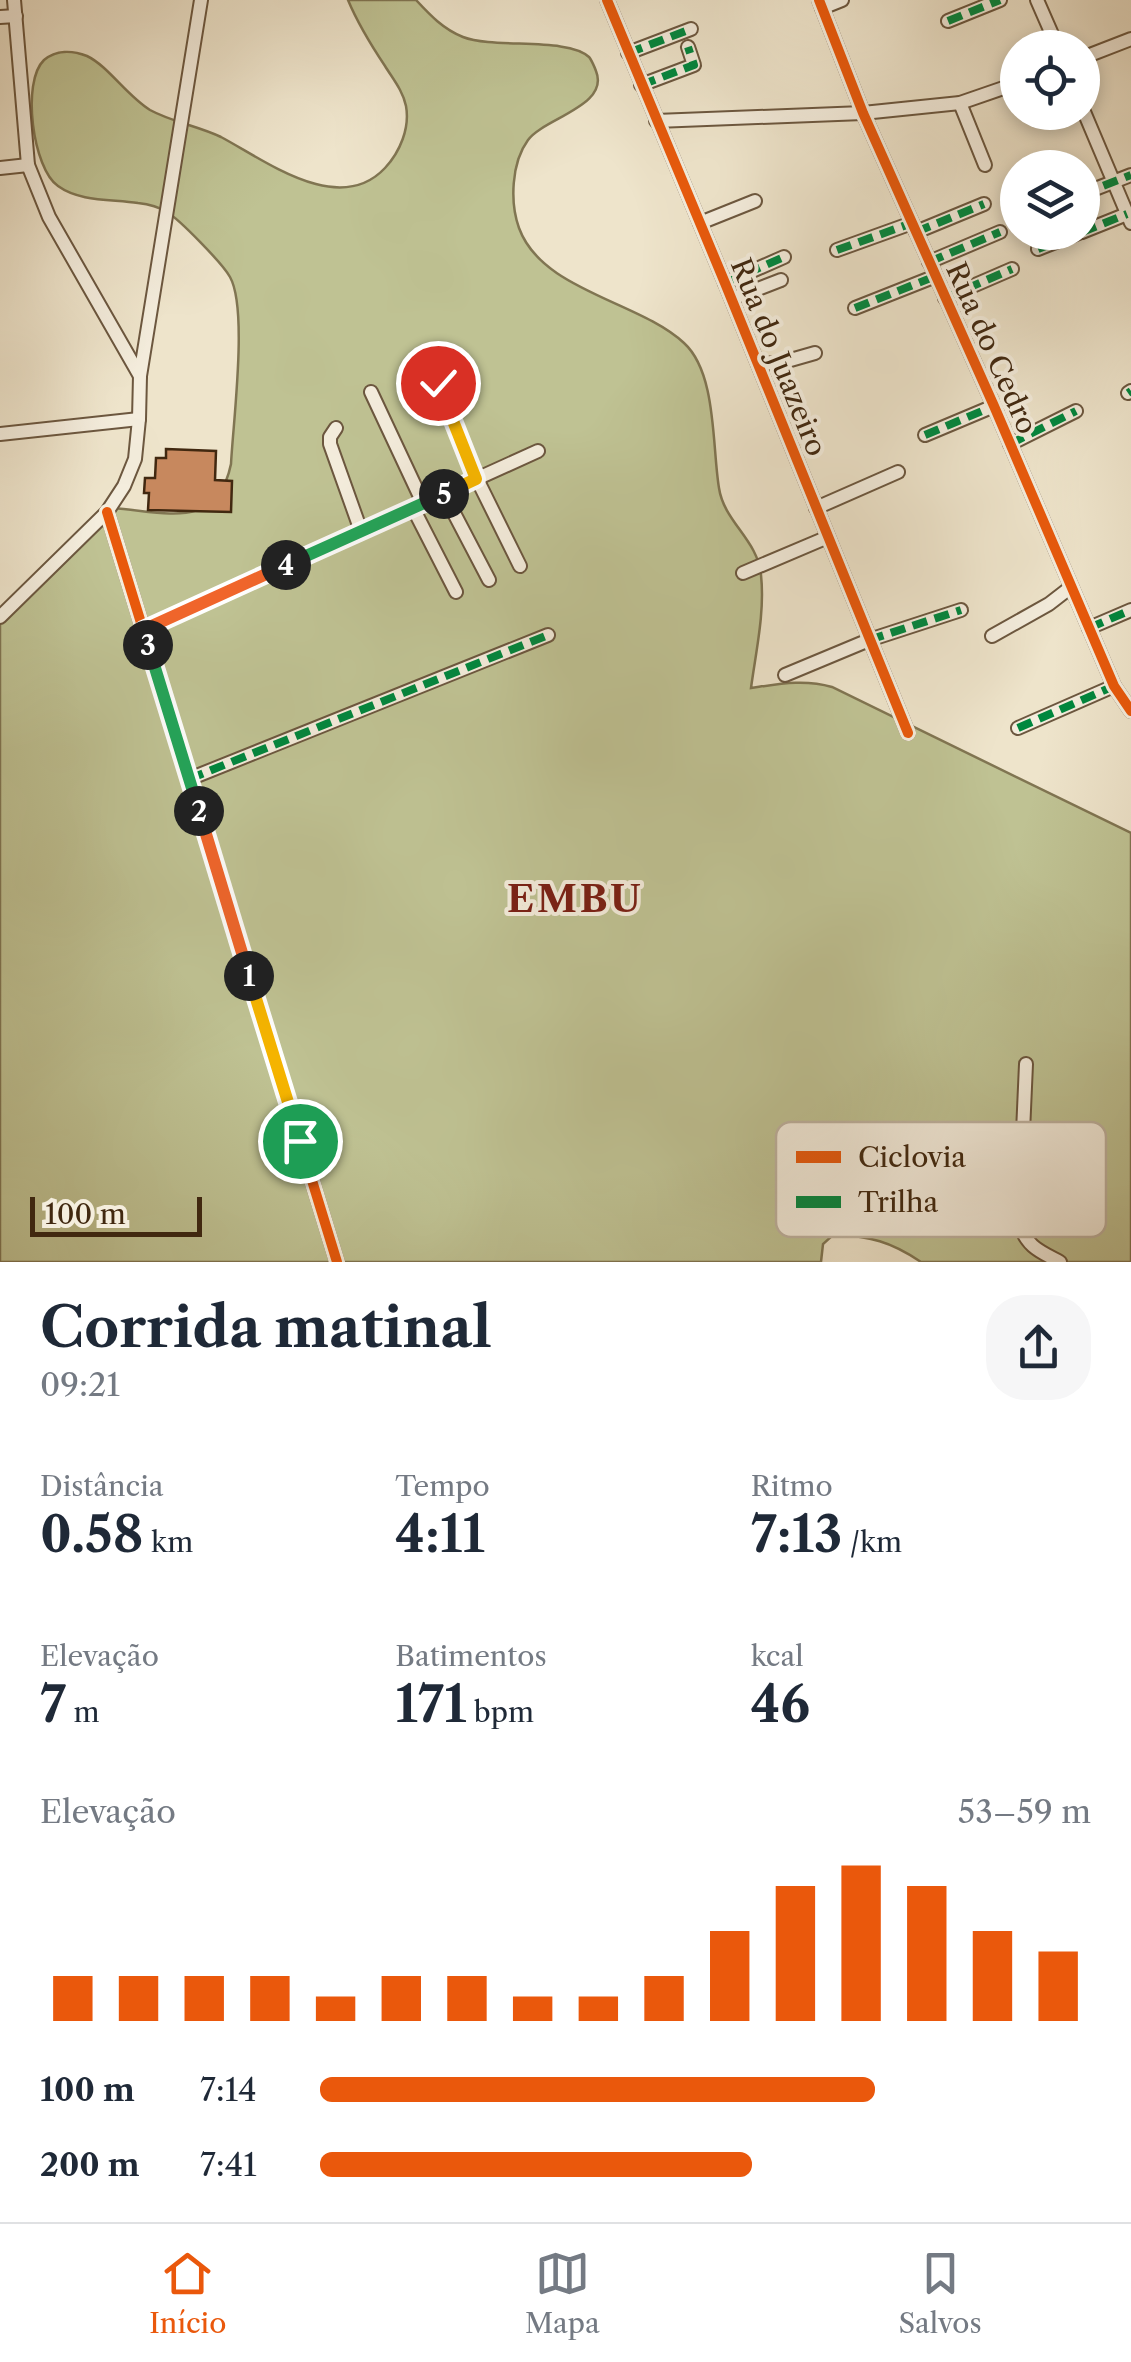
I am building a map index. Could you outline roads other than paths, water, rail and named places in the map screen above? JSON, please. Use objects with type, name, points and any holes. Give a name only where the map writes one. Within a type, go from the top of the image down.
[{"type":"street","points":[[14,0],[28,165],[49,217],[140,376]]},
{"type":"street","points":[[0,617],[107,512],[135,460],[140,376],[201,0]]},
{"type":"street","name":"Rua do Juazeiro","points":[[607,0],[908,733]]},
{"type":"street","points":[[821,4],[842,0]]},
{"type":"street","points":[[948,20],[1000,0]]},
{"type":"street","points":[[1037,0],[1050,30]]},
{"type":"street","name":"Rua do Cedro","points":[[821,4],[862,113],[1114,686],[1131,711]]},
{"type":"street","points":[[0,17],[16,16]]},
{"type":"street","points":[[628,53],[691,29]]},
{"type":"street","points":[[1100,51],[1131,38]]},
{"type":"street","points":[[641,84],[694,65],[688,48]]},
{"type":"street","points":[[656,121],[862,113],[960,103],[1000,89]]},
{"type":"street","points":[[960,103],[986,165]]},
{"type":"street","points":[[1092,130],[1129,219],[1100,227]]},
{"type":"street","points":[[0,168],[28,165]]},
{"type":"street","points":[[1100,187],[1131,175]]},
{"type":"street","points":[[700,223],[755,201]]},
{"type":"street","points":[[837,250],[984,204]]},
{"type":"street","points":[[929,262],[1000,232]]},
{"type":"street","points":[[726,283],[784,257]]},
{"type":"street","points":[[946,298],[1012,270]]},
{"type":"street","points":[[855,308],[936,276]]},
{"type":"street","points":[[732,300],[781,280]]},
{"type":"street","points":[[758,364],[780,363],[814,353]]},
{"type":"street","points":[[438,383],[476,479],[520,566]]},
{"type":"street","points":[[371,392],[456,592]]},
{"type":"street","points":[[925,436],[994,406]]},
{"type":"street","points":[[1010,444],[1076,412]]},
{"type":"street","points":[[0,434],[139,419]]},
{"type":"street","points":[[336,428],[330,444],[361,531]]},
{"type":"street","points":[[143,630],[538,451]]},
{"type":"street","points":[[816,508],[898,472]]},
{"type":"street","points":[[444,494],[489,580]]},
{"type":"street","points":[[107,512],[337,1262]]},
{"type":"street","points":[[743,573],[828,537]]},
{"type":"street","points":[[992,636],[1071,587]]},
{"type":"street","points":[[785,675],[870,640],[961,610]]},
{"type":"street","points":[[1089,628],[1131,610]]},
{"type":"street","points":[[189,779],[548,635]]},
{"type":"street","points":[[1018,728],[1114,686]]},
{"type":"street","points":[[1023,1122],[1026,1064]]},
{"type":"street","points":[[1024,1237],[1035,1249],[1060,1262]]},
{"type":"district","name":"EMBU","points":[[575,898]]}]
